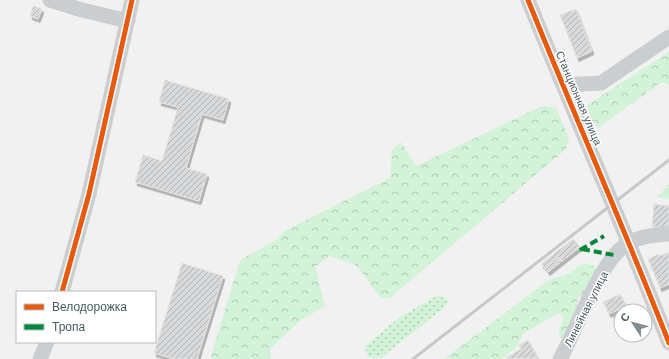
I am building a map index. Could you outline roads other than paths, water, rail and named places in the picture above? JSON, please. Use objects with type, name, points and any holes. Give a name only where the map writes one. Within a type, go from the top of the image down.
[{"type":"street","points":[[50,0],[82,10],[128,21]]},
{"type":"street","points":[[62,291],[89,194],[132,0]]},
{"type":"street","name":"Станционная улица","points":[[528,0],[612,204],[630,242],[669,343]]},
{"type":"street","points":[[563,85],[601,83],[669,37]]},
{"type":"street","points":[[630,242],[655,235],[669,234]]},
{"type":"street","name":"Линейная улица","points":[[560,359],[589,298],[604,271],[614,255],[630,242]]},
{"type":"street","points":[[40,359],[47,343]]},
{"type":"railway","points":[[413,359],[669,160]]}]
